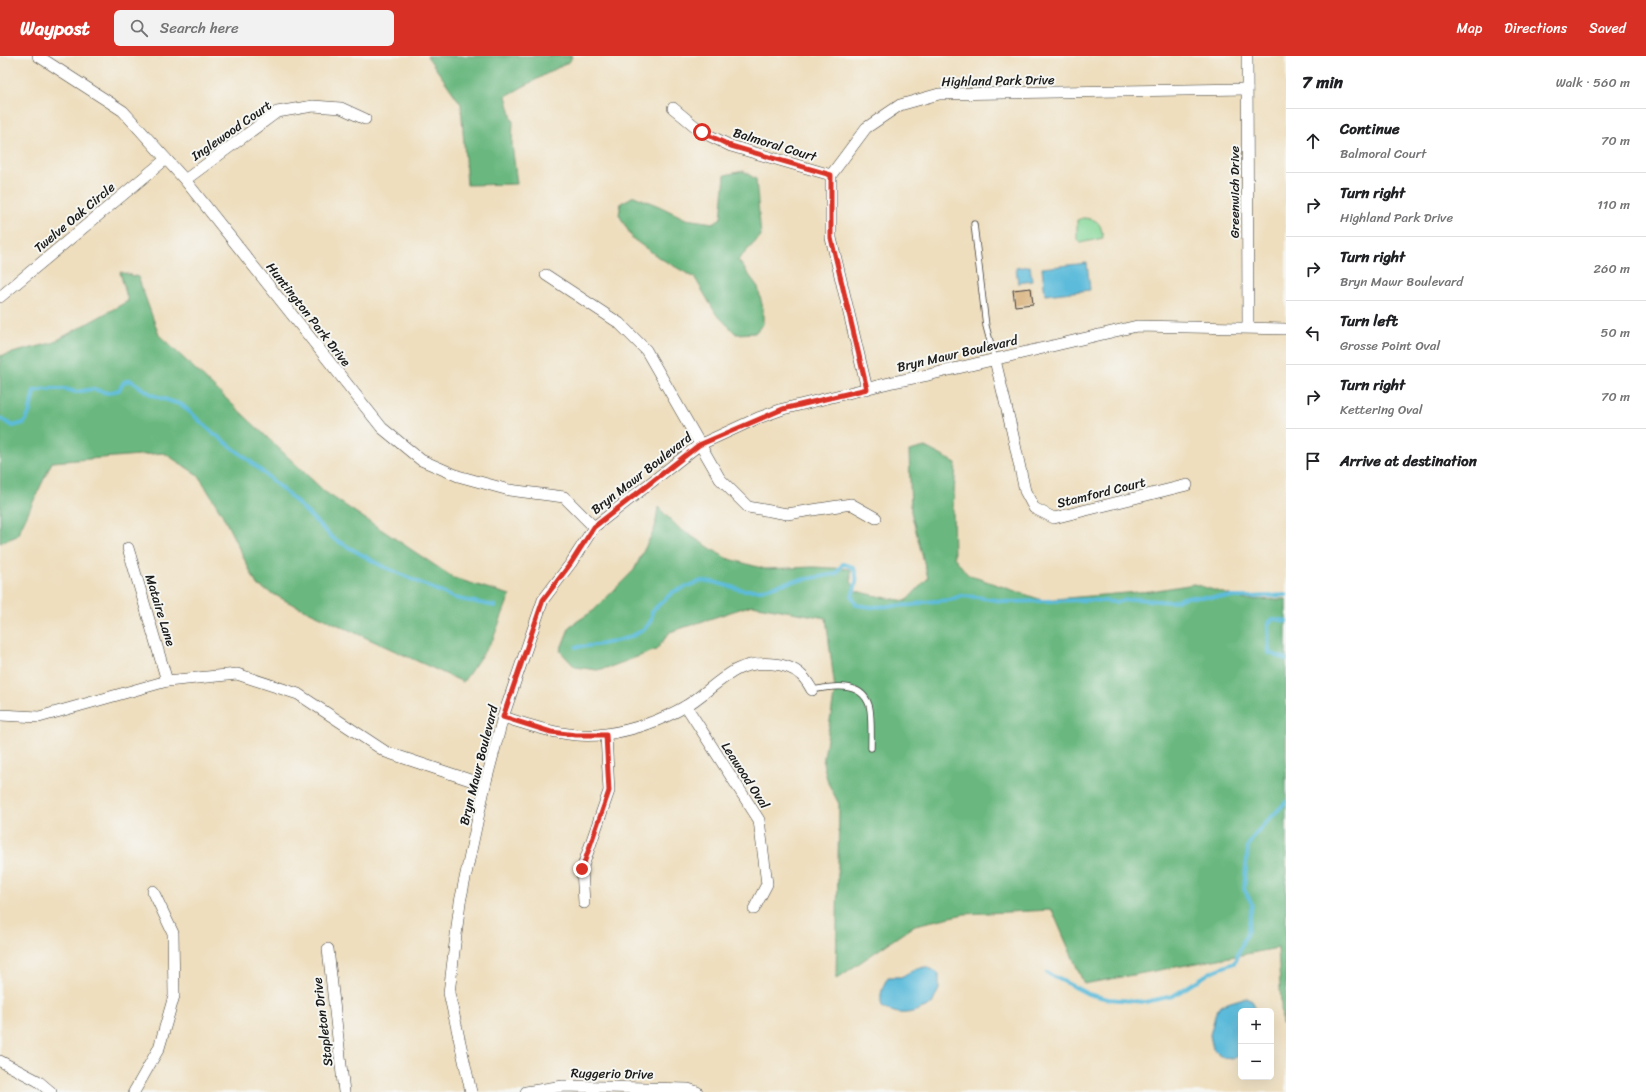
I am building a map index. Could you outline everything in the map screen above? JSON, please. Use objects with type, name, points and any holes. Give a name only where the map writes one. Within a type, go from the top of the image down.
[{"type":"street","name":"Huntington Park Drive","points":[[38,56],[122,111],[185,180],[382,428],[421,460],[458,476],[509,490],[564,497],[594,527]]},
{"type":"street","name":"Greenwich Drive","points":[[1247,56],[1248,327]]},
{"type":"street","name":"Highland Park Drive","points":[[831,175],[866,128],[900,105],[939,94],[1247,89]]},
{"type":"street","name":"Inglewood Court","points":[[185,180],[277,112],[313,106],[341,108],[365,119]]},
{"type":"street","name":"Balmoral Court","points":[[673,108],[702,132],[731,146],[831,175]]},
{"type":"street","name":"Twelve Oak Circle","points":[[0,297],[166,159]]},
{"type":"street","points":[[831,175],[831,238],[867,389]]},
{"type":"street","points":[[546,275],[620,323],[646,350],[699,445],[720,479],[748,507],[788,514],[851,504],[876,518]]},
{"type":"street","name":"Bryn Mawr Boulevard","points":[[471,1092],[449,993],[460,902],[485,785],[503,717],[543,600],[571,563],[594,527],[699,445],[783,409],[1138,326],[1248,327],[1286,329]]},
{"type":"street","name":"Stamford Court","points":[[995,360],[1025,491],[1034,508],[1054,518],[1187,485]]},
{"type":"street","name":"Mataire Lane","points":[[128,548],[168,681]]},
{"type":"street","points":[[503,717],[551,732],[576,735],[606,735],[646,725],[686,706],[738,669],[762,663],[786,666],[801,674],[812,690]]},
{"type":"street","points":[[0,716],[39,717],[168,681],[237,674],[298,694],[386,752],[485,785]]},
{"type":"street","name":"Leawood Oval","points":[[686,706],[759,820],[767,884],[754,910]]},
{"type":"street","points":[[584,903],[582,869],[609,791],[606,735]]},
{"type":"street","points":[[134,1092],[159,1048],[174,996],[174,933],[153,891]]},
{"type":"street","name":"Stapleton Drive","points":[[328,949],[344,1092]]},
{"type":"street","points":[[0,1061],[38,1081],[51,1092]]},
{"type":"street","name":"Ruggerio Drive","points":[[526,1092],[563,1086],[688,1089],[697,1092]]},
{"type":"lane","points":[[974,224],[986,326],[995,360]]},
{"type":"lane","points":[[812,690],[831,686],[850,686],[863,695],[870,706],[871,748]]},
{"type":"green space","points":[[427,56],[572,56],[570,61],[506,96],[513,122],[512,144],[517,184],[467,185],[461,104]]},
{"type":"green space","points":[[743,171],[756,179],[761,236],[738,260],[758,287],[763,309],[763,324],[755,333],[736,334],[716,314],[695,278],[658,257],[633,239],[619,215],[621,203],[634,196],[686,219],[713,223],[721,218],[725,175]]},
{"type":"green space","points":[[1083,218],[1096,221],[1098,223],[1103,238],[1080,243],[1077,239],[1077,220]]},
{"type":"green space","points":[[120,272],[138,277],[159,335],[325,492],[454,578],[510,595],[493,639],[463,682],[288,602],[257,585],[222,514],[198,475],[164,453],[52,462],[17,536],[0,543],[0,356],[52,343],[128,301]]},
{"type":"green space","points":[[925,447],[956,463],[953,509],[954,557],[968,575],[1042,600],[1151,591],[1194,584],[1246,600],[1286,599],[1286,1024],[1282,1024],[1278,948],[1084,984],[1052,910],[964,914],[915,925],[836,979],[839,804],[828,783],[823,763],[835,690],[826,618],[752,605],[670,632],[656,650],[610,667],[597,670],[575,667],[560,651],[570,626],[593,611],[634,570],[655,528],[658,507],[680,529],[726,558],[765,569],[813,567],[851,569],[851,581],[856,591],[906,601],[928,578],[911,512],[909,451]]},
{"type":"water","points":[[1087,263],[1090,290],[1045,295],[1042,268]]},
{"type":"water","points":[[1030,266],[1032,281],[1018,283],[1016,268]]},
{"type":"water","points":[[927,967],[939,974],[939,989],[932,1004],[919,1010],[907,1013],[896,1012],[882,1007],[882,991],[888,977],[901,977],[917,968]]},
{"type":"water","points":[[1247,997],[1253,1002],[1255,1008],[1238,1008],[1238,1056],[1232,1059],[1223,1058],[1213,1049],[1210,1035],[1216,1012],[1221,1005]]},
{"type":"building","points":[[1031,288],[1033,304],[1015,306],[1013,290]]},
{"type":"waterway","points":[[0,418],[13,426],[24,423],[29,414],[34,391],[65,389],[76,392],[93,389],[108,393],[119,390],[124,382],[130,380],[152,395],[182,405],[213,433],[250,461],[291,497],[334,539],[380,565],[454,598],[495,606]]},
{"type":"waterway","points":[[576,647],[618,641],[639,633],[647,627],[652,617],[652,611],[673,592],[701,581],[713,582],[743,590],[761,590],[789,582],[836,574],[843,564],[853,567],[856,574],[855,588],[852,596],[856,605],[871,607],[913,605],[924,602],[950,600],[961,596],[1007,602],[1087,600],[1115,602],[1134,599],[1170,602],[1187,597],[1250,597],[1286,595]]},
{"type":"waterway","points":[[1286,621],[1274,619],[1268,623],[1269,653],[1286,659]]},
{"type":"waterway","points":[[1047,973],[1088,994],[1108,999],[1145,1002],[1173,996],[1211,972],[1234,963],[1248,930],[1252,904],[1244,889],[1248,846],[1255,834],[1286,802]]},
{"type":"route","points":[[582,869],[609,791],[606,735],[576,735],[551,732],[503,717],[543,600],[571,563],[594,527],[699,445],[758,418],[783,409],[867,389],[831,238],[831,175],[731,146],[702,132]]}]
